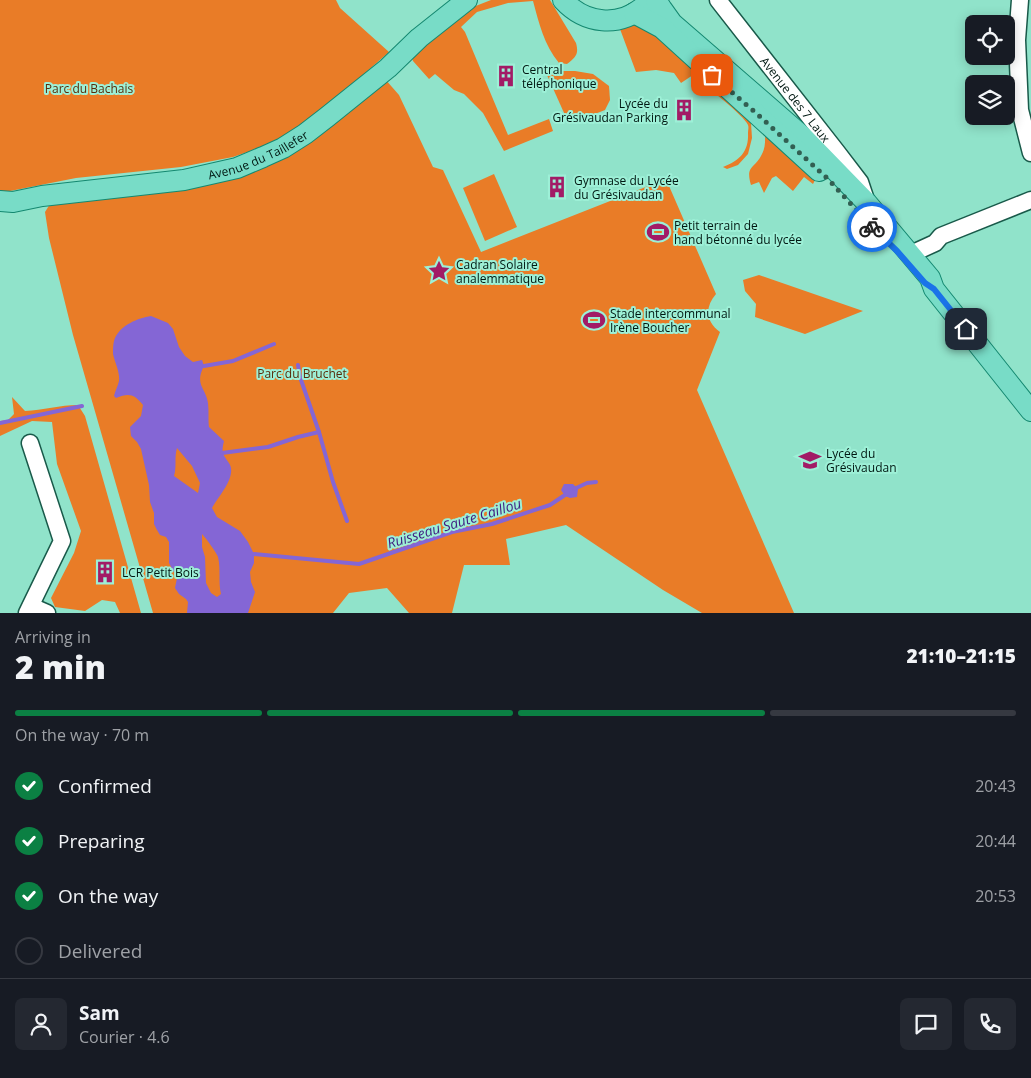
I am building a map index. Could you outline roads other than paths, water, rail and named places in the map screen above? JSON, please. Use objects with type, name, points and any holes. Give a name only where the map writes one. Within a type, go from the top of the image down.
[{"type":"main road","name":"Avenue du Taillefer","points":[[0,201],[13,202],[42,196],[184,180],[237,168],[263,157],[283,148],[305,134],[388,68],[420,38],[467,0]]},
{"type":"main road","points":[[563,0],[578,13],[597,20],[616,20],[634,13],[649,0]]},
{"type":"main road","name":"Avenue des 7 Laux","points":[[656,0],[672,23],[800,134],[867,203],[930,278],[934,289],[1031,411]]},
{"type":"main road","points":[[634,13],[662,28],[828,179],[925,283],[934,289]]},
{"type":"street","name":"Avenue des 7 Laux","points":[[718,0],[860,182],[867,203]]},
{"type":"street","points":[[1020,0],[1024,39],[1020,110],[1031,153]]},
{"type":"street","points":[[911,254],[934,243],[940,236],[1031,200]]},
{"type":"street","points":[[30,443],[62,540],[29,609],[46,613]]},
{"type":"waterway","points":[[204,366],[233,361],[274,344]]},
{"type":"waterway","points":[[298,365],[300,377],[347,521]]},
{"type":"waterway","points":[[0,423],[82,406]]},
{"type":"waterway","points":[[222,453],[268,447],[319,432]]},
{"type":"waterway","name":"Ruisseau Saute Caillou","points":[[574,489],[587,483],[596,482]]},
{"type":"waterway","name":"Ruisseau Saute Caillou","points":[[254,554],[359,564],[452,532],[492,524],[550,505],[568,493]]},
{"type":"place","name":"Central téléphonique","points":[[506,76]]},
{"type":"place","name":"Lycée du Grésivaudan Parking","points":[[684,110]]},
{"type":"place","name":"Gymnase du Lycée du Grésivaudan","points":[[557,187]]},
{"type":"place","name":"Petit terrain de hand bétonné du lycée","points":[[658,232]]},
{"type":"place","name":"Cadran Solaire analemmatique","points":[[439,271]]},
{"type":"place","name":"Stade intercommunal Irène Boucher","points":[[594,320]]},
{"type":"place","name":"Lycée du Grésivaudan","points":[[810,460]]},
{"type":"place","name":"LCR Petit Bois","points":[[105,572]]},
{"type":"park label","name":"Parc du Bachais","points":[[89,88]]},
{"type":"park label","name":"Parc du Bruchet","points":[[302,373]]}]
